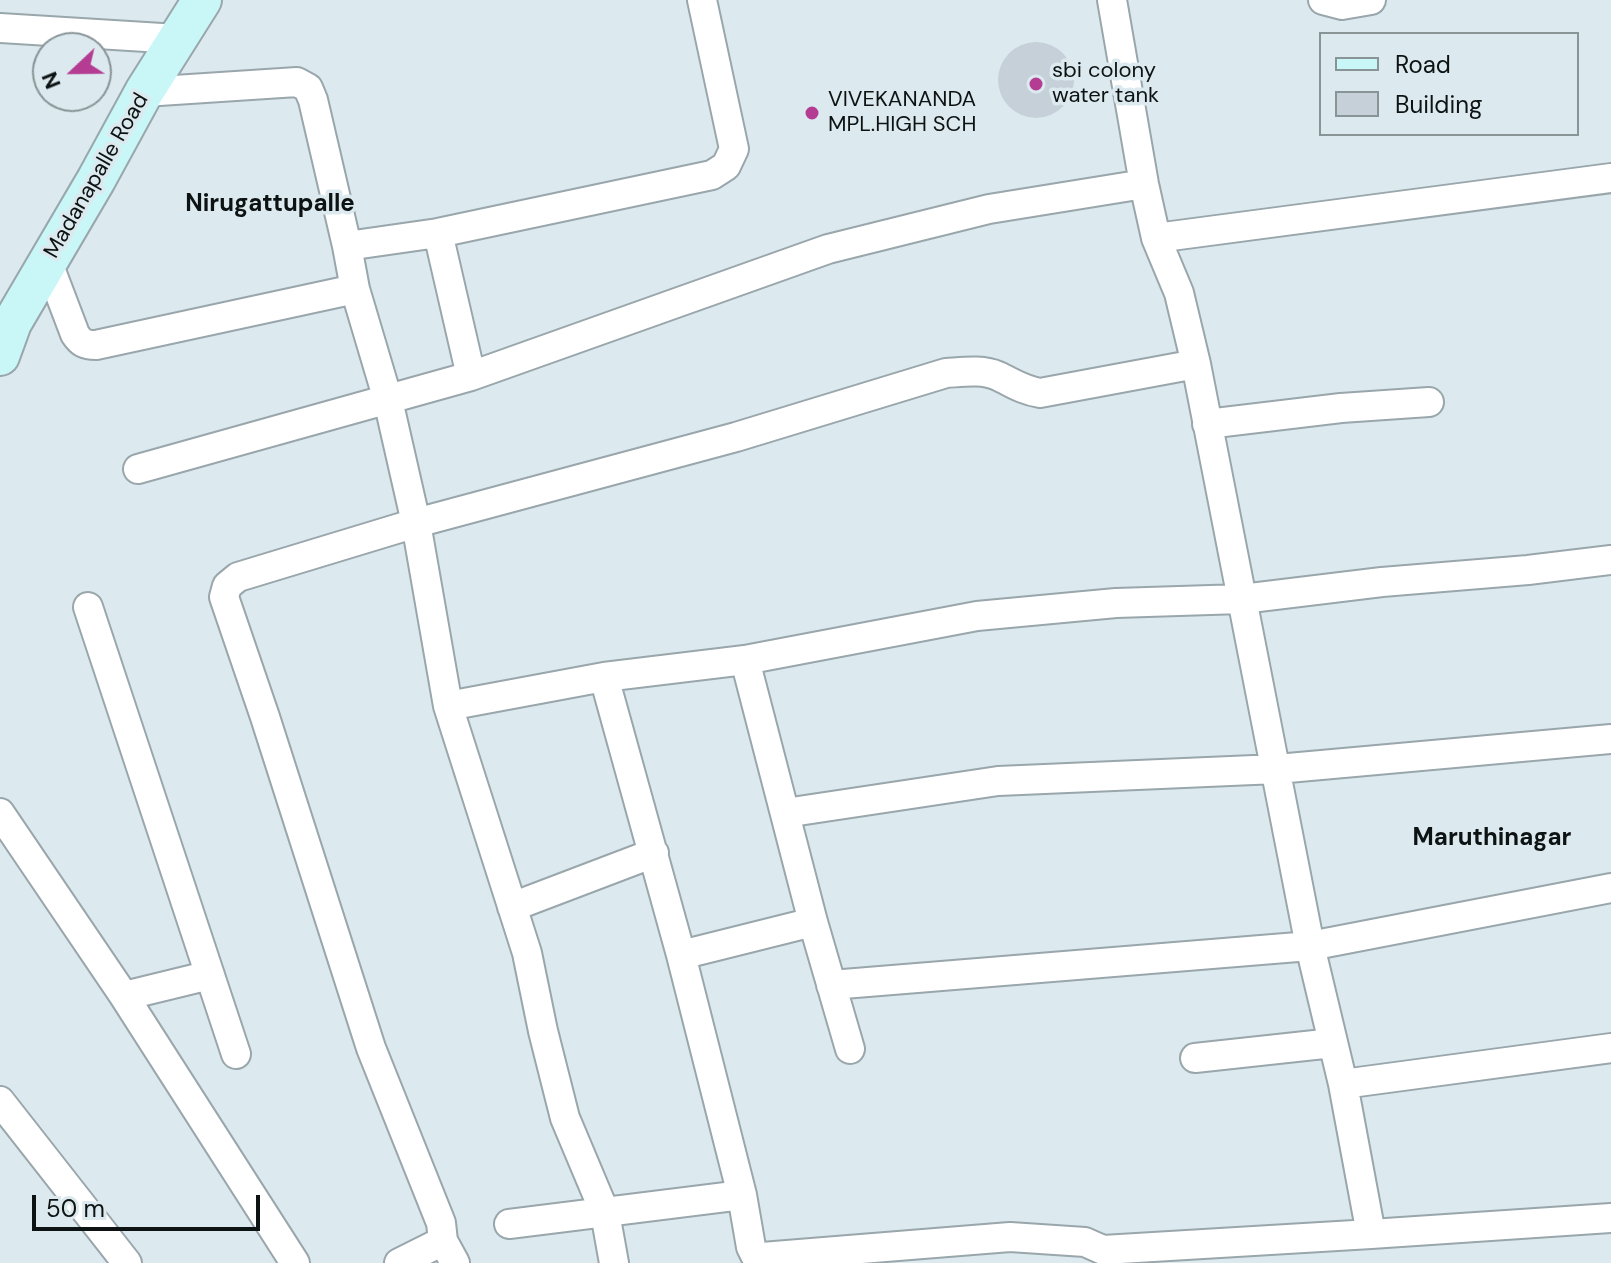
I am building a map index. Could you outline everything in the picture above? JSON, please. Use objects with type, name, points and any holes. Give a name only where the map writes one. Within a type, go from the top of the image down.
[{"type":"main road","name":"Madanapalle Road","points":[[0,356],[12,323],[144,92],[202,0]]},
{"type":"street","points":[[347,246],[438,233],[712,175],[726,166],[734,149],[702,0]]},
{"type":"street","points":[[1112,0],[1156,238],[1179,293],[1196,364],[1310,946],[1343,1084],[1371,1234]]},
{"type":"street","points":[[1323,0],[1342,5],[1371,0]]},
{"type":"street","points":[[0,28],[178,39]]},
{"type":"street","points":[[144,92],[297,82],[308,88],[313,100],[355,289],[388,400],[416,523],[448,706],[527,953],[565,1118],[605,1213],[614,1263]]},
{"type":"street","points":[[1156,238],[1611,178]]},
{"type":"street","points":[[138,469],[471,376],[828,249],[989,209],[1144,184]]},
{"type":"street","points":[[438,233],[471,376]]},
{"type":"street","points":[[48,263],[75,334],[86,345],[355,289]]},
{"type":"street","points":[[399,1263],[449,1252],[441,1223],[371,1048],[224,597],[227,586],[238,577],[416,523],[736,437],[946,373],[996,375],[1024,390],[1040,393],[1196,364]]},
{"type":"street","points":[[1207,424],[1341,408],[1429,402]]},
{"type":"street","points":[[448,706],[604,677],[745,660],[977,616],[1116,603],[1242,599],[1611,560]]},
{"type":"street","points":[[88,607],[236,1054]]},
{"type":"street","points":[[745,660],[813,922],[850,1049]]},
{"type":"street","points":[[604,677],[681,955],[755,1255],[762,1257],[1010,1237],[1085,1242],[1102,1257],[1611,1218]]},
{"type":"street","points":[[785,813],[998,781],[1277,769],[1611,739]]},
{"type":"street","points":[[0,813],[124,996],[295,1263]]},
{"type":"street","points":[[512,907],[654,853]]},
{"type":"street","points":[[831,985],[1310,946],[1611,888]]},
{"type":"street","points":[[681,955],[813,922]]},
{"type":"street","points":[[124,996],[210,975]]},
{"type":"street","points":[[1195,1058],[1333,1043]]},
{"type":"street","points":[[1343,1084],[1611,1048]]},
{"type":"street","points":[[0,1101],[127,1263]]},
{"type":"street","points":[[509,1224],[742,1195]]},
{"type":"building","name":"sbi colony water tank","points":[[1036,42],[1050,45],[1063,53],[1071,66],[1074,80],[1071,94],[1063,107],[1050,115],[1036,118],[1022,115],[1009,107],[1001,94],[998,80],[1001,66],[1009,53],[1022,45]]},
{"type":"place","name":"sbi colony water tank","points":[[1036,84]]},
{"type":"place","name":"VIVEKANANDA MPL.HIGH SCH","points":[[812,113]]},
{"type":"district","name":"Nirugattupalle","points":[[270,205]]},
{"type":"district","name":"Maruthinagar","points":[[1492,839]]}]
